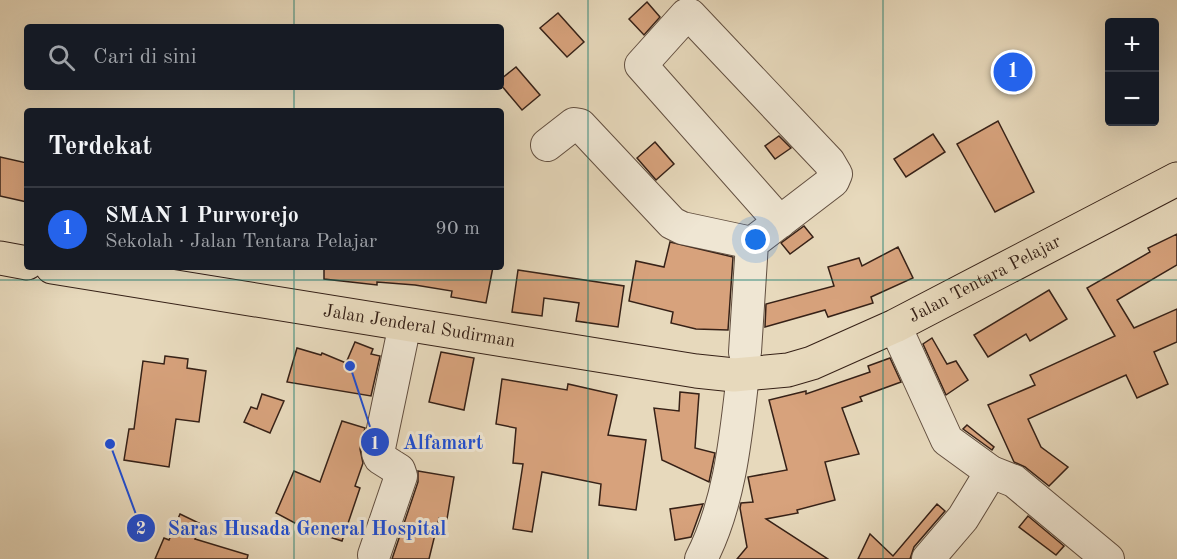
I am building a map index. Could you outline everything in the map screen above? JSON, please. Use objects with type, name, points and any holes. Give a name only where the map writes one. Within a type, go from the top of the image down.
[{"type":"main road","name":"Jalan Tentara Pelajar","points":[[789,359],[850,324],[1177,155]]},
{"type":"main road","name":"Jalan Tentara Pelajar","points":[[789,359],[812,363],[895,326],[1177,179]]},
{"type":"main road","name":"Jalan Jenderal Sudirman","points":[[77,270],[292,296],[696,351],[745,363]]},
{"type":"main road","name":"Jalan Jenderal Sudirman","points":[[192,270],[405,324],[696,372],[745,363],[789,359]]},
{"type":"street","points":[[547,145],[574,124],[580,125],[672,223],[682,228],[752,243],[780,222],[833,181],[834,171],[829,162],[690,15],[686,15],[642,61],[641,65],[780,222]]},
{"type":"street","points":[[713,554],[735,449],[745,363],[752,243]]},
{"type":"street","points":[[374,555],[401,476],[399,470],[380,458],[378,453],[405,324]]},
{"type":"street","points":[[895,326],[947,440],[991,472],[1014,481],[1092,554]]},
{"type":"street","points":[[928,559],[963,518],[991,472]]},
{"type":"building","points":[[647,2],[660,17],[644,35],[629,19]]},
{"type":"building","points":[[558,13],[584,42],[567,57],[540,28]]},
{"type":"building","points":[[516,67],[540,95],[522,110],[504,89],[504,77]]},
{"type":"building","points":[[998,121],[1034,192],[995,212],[957,144]]},
{"type":"building","points":[[933,134],[945,152],[906,177],[894,159]]},
{"type":"building","points":[[779,136],[791,148],[775,159],[765,146]]},
{"type":"building","points":[[655,142],[674,164],[656,180],[637,158]]},
{"type":"building","points":[[0,157],[24,162],[24,201],[0,196]]},
{"type":"building","points":[[804,226],[813,237],[790,254],[781,243]]},
{"type":"building","points":[[1177,234],[1177,265],[1117,300],[1134,328],[1177,309],[1177,342],[1154,352],[1168,384],[1137,398],[1126,375],[1028,419],[1041,447],[1068,467],[1049,486],[1025,467],[1014,462],[988,405],[1035,385],[1030,375],[1115,336],[1087,288],[1150,252],[1148,248]]},
{"type":"building","points":[[670,242],[733,257],[728,330],[696,329],[671,323],[673,312],[629,301],[636,261],[664,267]]},
{"type":"building","points":[[898,247],[913,278],[871,297],[873,303],[828,317],[825,310],[765,327],[766,304],[834,286],[828,267],[859,258],[862,266]]},
{"type":"building","points":[[324,270],[492,270],[486,303],[451,297],[452,291],[415,285],[377,282],[377,285],[324,279]]},
{"type":"building","points":[[518,270],[624,286],[618,327],[576,321],[579,303],[544,298],[542,316],[512,312]]},
{"type":"building","points":[[1049,290],[1067,319],[1030,341],[1026,334],[988,357],[974,335]]},
{"type":"building","points":[[932,338],[947,364],[956,361],[968,380],[946,395],[923,344]]},
{"type":"building","points":[[355,342],[373,349],[371,354],[380,356],[371,396],[287,382],[297,348],[321,355],[322,353],[346,363]]},
{"type":"building","points":[[441,352],[474,358],[464,410],[429,402]]},
{"type":"building","points":[[165,356],[188,359],[187,368],[206,371],[199,422],[176,419],[169,467],[124,460],[129,429],[134,429],[143,361],[164,364]]},
{"type":"building","points":[[890,358],[901,382],[860,397],[862,401],[842,408],[859,454],[825,462],[835,500],[797,510],[798,513],[766,519],[828,559],[737,559],[747,547],[740,508],[741,503],[753,502],[748,477],[787,470],[769,400],[806,391],[806,394],[870,372],[868,366]]},
{"type":"building","points":[[502,379],[567,390],[568,384],[617,395],[608,435],[646,440],[636,510],[599,505],[601,484],[542,472],[532,532],[513,529],[523,464],[513,463],[516,428],[496,424]]},
{"type":"building","points":[[680,392],[699,394],[695,448],[715,453],[709,482],[662,460],[654,408],[679,411]]},
{"type":"building","points":[[262,394],[284,401],[270,433],[244,422],[251,407],[257,409]]},
{"type":"building","points":[[342,421],[365,428],[360,449],[363,463],[355,486],[360,488],[342,541],[308,530],[276,513],[294,471],[320,482]]},
{"type":"building","points":[[967,425],[994,447],[992,450],[963,429]]},
{"type":"building","points":[[418,471],[454,477],[447,519],[439,518],[429,559],[392,559],[418,482]]},
{"type":"building","points":[[703,504],[691,537],[675,540],[670,509]]},
{"type":"building","points":[[937,504],[945,511],[914,547],[910,559],[858,559],[870,534],[893,556]]},
{"type":"building","points":[[180,514],[201,524],[195,539],[248,555],[247,559],[155,559],[164,538],[169,540]]},
{"type":"building","points":[[1028,516],[1064,546],[1056,555],[1019,527]]},
{"type":"place","name":"SMAN 1 Purworejo","points":[[1013,72]]},
{"type":"place","name":"Alfamart","points":[[350,366]]},
{"type":"place","name":"Saras Husada General Hospital","points":[[110,444]]}]
